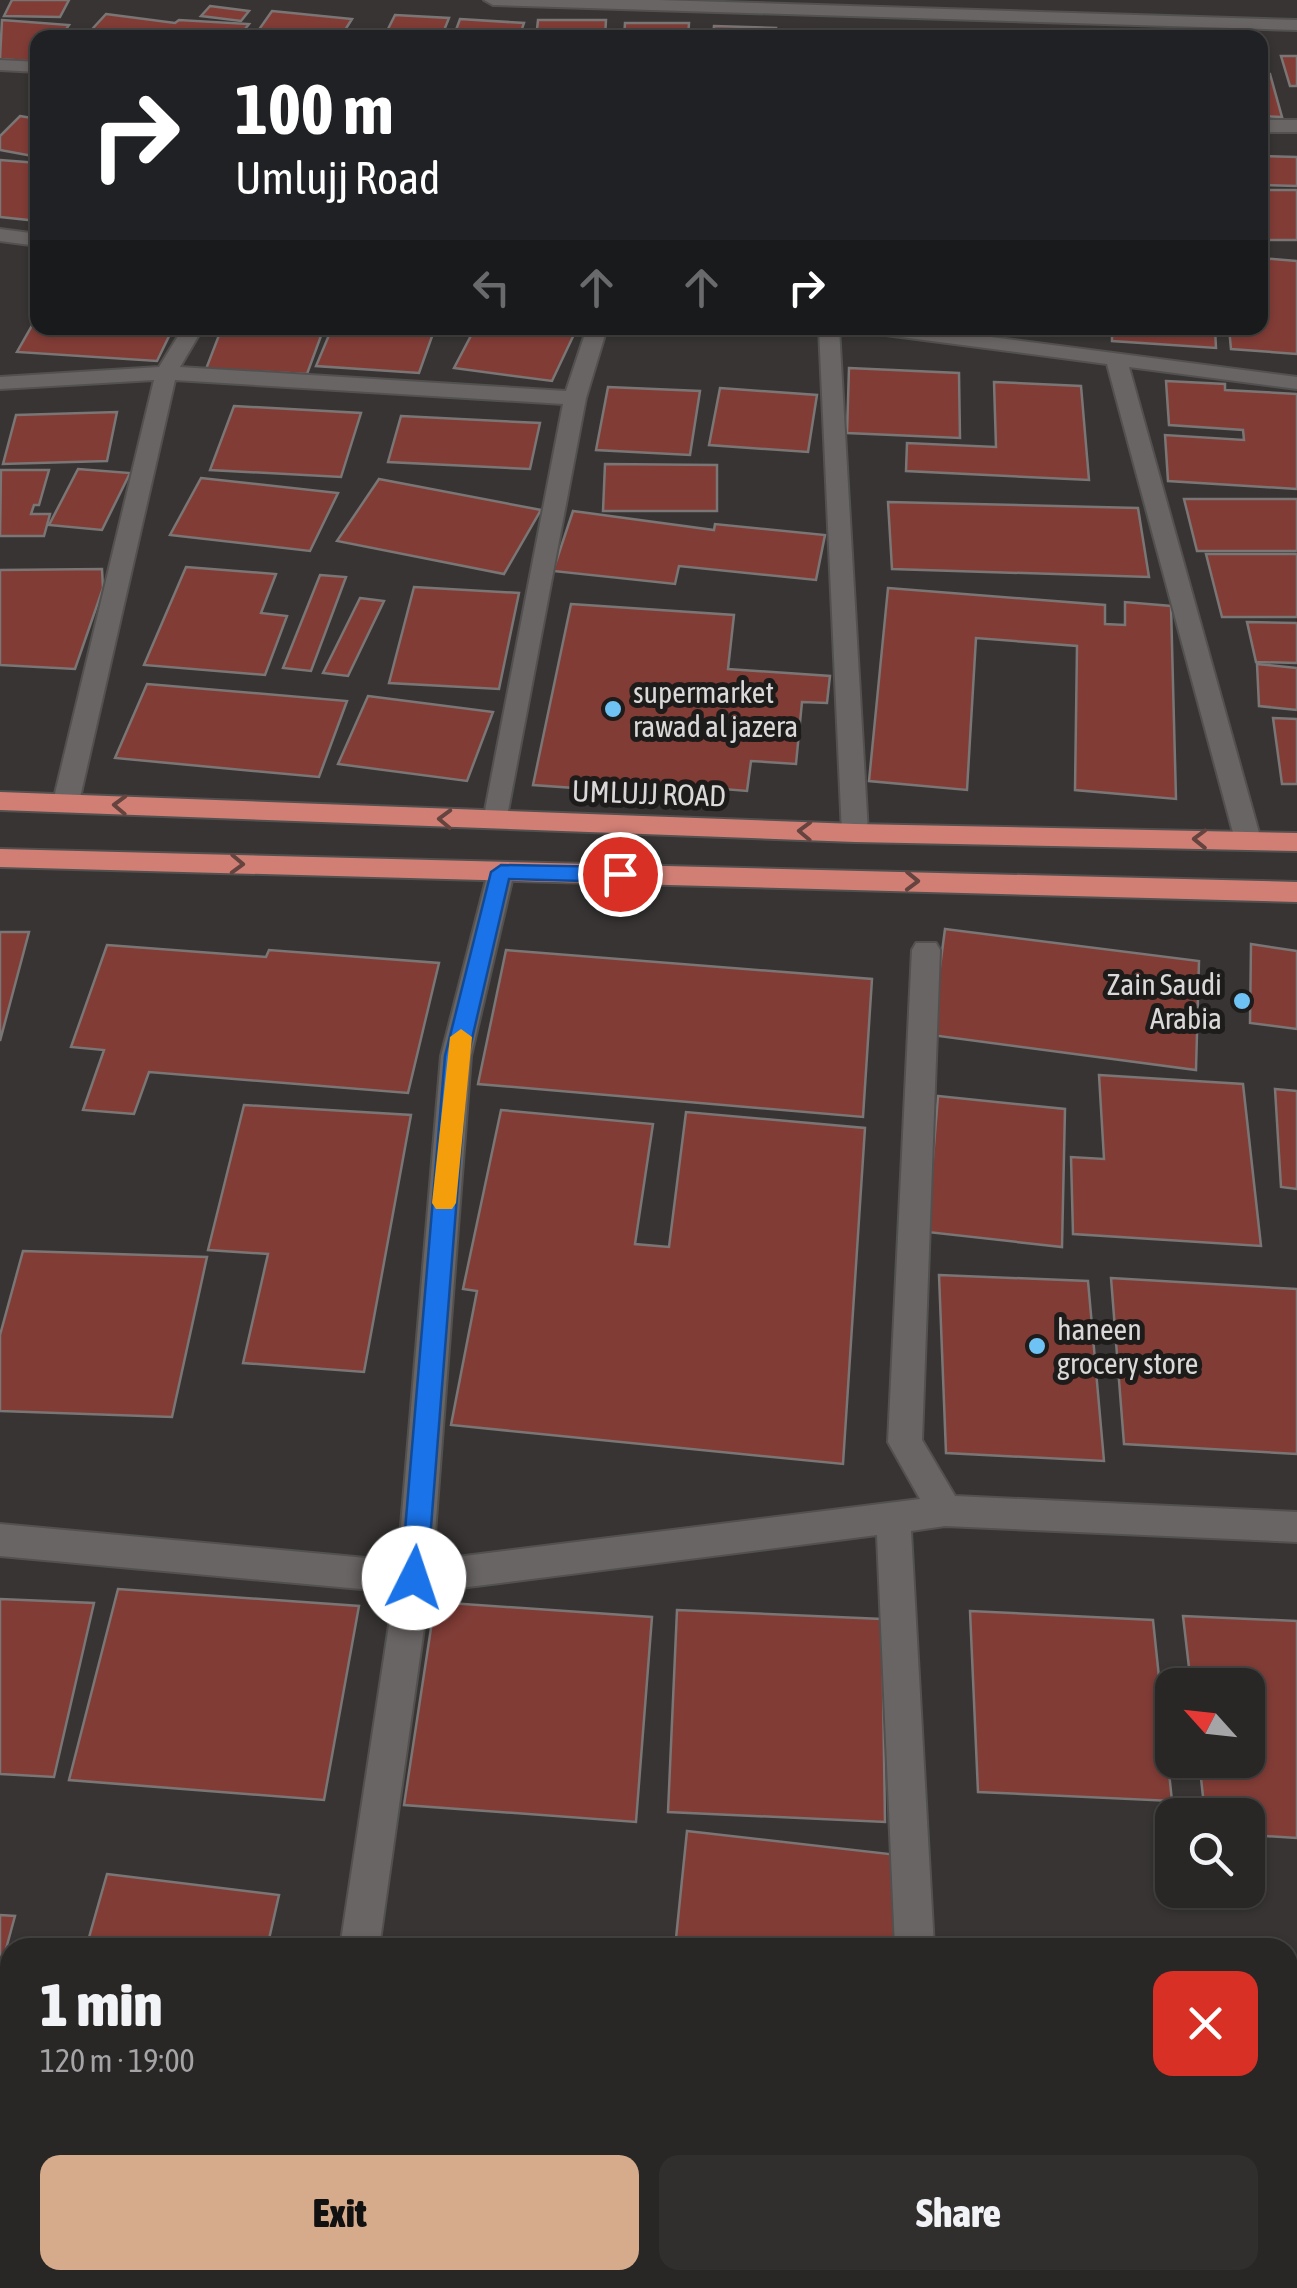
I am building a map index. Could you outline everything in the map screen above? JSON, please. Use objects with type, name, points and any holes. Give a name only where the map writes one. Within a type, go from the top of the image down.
[{"type":"highway","name":"UMLUJJ ROAD","points":[[0,801],[855,833],[1297,842]]},
{"type":"highway","points":[[0,858],[1297,892]]},
{"type":"street","points":[[493,0],[1297,26]]},
{"type":"street","points":[[0,65],[30,67]]},
{"type":"street","points":[[1268,126],[1297,126]]},
{"type":"street","points":[[0,235],[30,239]]},
{"type":"street","points":[[66,802],[166,373],[189,335]]},
{"type":"street","points":[[496,821],[575,398],[595,335]]},
{"type":"street","points":[[829,335],[855,833]]},
{"type":"street","points":[[935,335],[1297,383]]},
{"type":"street","points":[[1116,357],[1248,840]]},
{"type":"street","points":[[0,383],[166,373],[575,398]]},
{"type":"street","points":[[360,1938],[414,1578],[456,1056],[501,872]]},
{"type":"street","points":[[926,950],[905,1442],[946,1511]]},
{"type":"street","points":[[0,1540],[414,1578],[946,1511],[1297,1528]]},
{"type":"street","points":[[893,1519],[914,1938]]},
{"type":"building","points":[[12,0],[69,0],[60,17],[4,16]]},
{"type":"building","points":[[210,6],[249,11],[241,21],[201,16]]},
{"type":"building","points":[[272,11],[352,19],[345,30],[259,30]]},
{"type":"building","points":[[106,14],[175,23],[179,20],[249,24],[244,30],[91,30]]},
{"type":"building","points":[[395,15],[449,18],[444,30],[388,30]]},
{"type":"building","points":[[460,19],[524,23],[522,30],[456,30]]},
{"type":"building","points":[[2,20],[69,25],[66,30],[30,30],[30,61],[0,59]]},
{"type":"building","points":[[538,20],[606,20],[605,30],[537,30]]},
{"type":"building","points":[[625,23],[689,23],[689,30],[625,30]]},
{"type":"building","points":[[714,26],[776,28],[776,30],[714,30]]},
{"type":"building","points":[[1281,56],[1297,56],[1297,86],[1290,86]]},
{"type":"building","points":[[1268,74],[1270,74],[1282,117],[1268,116]]},
{"type":"building","points":[[20,116],[30,118],[30,156],[0,150],[0,136]]},
{"type":"building","points":[[1268,156],[1297,157],[1297,186],[1268,185]]},
{"type":"building","points":[[0,160],[30,162],[30,220],[0,217]]},
{"type":"building","points":[[1268,190],[1297,190],[1297,240],[1268,240]]},
{"type":"building","points":[[1268,259],[1297,261],[1297,354],[1231,349],[1230,335],[1268,335]]},
{"type":"building","points":[[30,329],[30,335],[170,335],[157,361],[17,352]]},
{"type":"building","points":[[219,335],[321,336],[307,374],[206,369]]},
{"type":"building","points":[[329,335],[433,335],[419,373],[316,366]]},
{"type":"building","points":[[471,335],[574,335],[552,381],[454,368]]},
{"type":"building","points":[[1112,335],[1215,335],[1216,348],[1112,341]]},
{"type":"building","points":[[849,368],[959,373],[960,438],[847,433]]},
{"type":"building","points":[[1166,381],[1225,384],[1225,390],[1297,394],[1297,489],[1168,481],[1165,435],[1244,440],[1243,430],[1169,425]]},
{"type":"building","points":[[994,382],[1081,386],[1089,480],[906,471],[907,443],[996,447]]},
{"type":"building","points":[[608,387],[700,391],[690,455],[596,450]]},
{"type":"building","points":[[720,388],[817,395],[808,452],[709,445]]},
{"type":"building","points":[[234,406],[361,413],[341,477],[210,470]]},
{"type":"building","points":[[117,412],[107,461],[3,464],[16,415]]},
{"type":"building","points":[[401,416],[540,423],[530,469],[388,462]]},
{"type":"building","points":[[605,464],[717,465],[717,511],[603,511]]},
{"type":"building","points":[[78,469],[130,473],[102,530],[49,525]]},
{"type":"building","points":[[1,470],[49,470],[39,505],[34,505],[31,514],[50,514],[44,536],[0,536]]},
{"type":"building","points":[[201,478],[338,493],[310,551],[170,535]]},
{"type":"building","points":[[379,479],[541,510],[504,574],[337,541]]},
{"type":"building","points":[[1184,499],[1297,499],[1297,551],[1197,551]]},
{"type":"building","points":[[888,502],[1138,508],[1149,577],[892,569]]},
{"type":"building","points":[[573,511],[714,530],[715,524],[825,535],[816,580],[679,566],[675,584],[553,571]]},
{"type":"building","points":[[1206,554],[1297,554],[1297,617],[1222,617]]},
{"type":"building","points":[[186,567],[276,574],[261,613],[287,616],[265,675],[144,665]]},
{"type":"building","points":[[102,569],[103,588],[75,669],[0,665],[0,570]]},
{"type":"building","points":[[320,575],[346,577],[311,671],[283,668]]},
{"type":"building","points":[[414,587],[519,593],[499,689],[389,683]]},
{"type":"building","points":[[888,588],[1105,605],[1105,624],[1125,625],[1125,602],[1171,606],[1176,799],[1075,790],[1077,646],[976,638],[967,790],[869,781]]},
{"type":"building","points":[[360,598],[384,601],[348,676],[323,673]]},
{"type":"building","points":[[571,604],[734,615],[728,669],[830,676],[827,703],[802,702],[796,764],[751,761],[747,791],[675,785],[673,795],[533,785]]},
{"type":"building","points":[[1247,622],[1297,623],[1297,663],[1256,662]]},
{"type":"building","points":[[1257,664],[1297,668],[1297,710],[1259,706]]},
{"type":"building","points":[[147,684],[347,701],[319,777],[115,758]]},
{"type":"building","points":[[368,696],[493,712],[467,781],[338,764]]},
{"type":"building","points":[[1273,718],[1297,719],[1297,784],[1282,784]]},
{"type":"building","points":[[945,929],[1199,961],[1196,1070],[931,1035]]},
{"type":"building","points":[[0,932],[29,932],[0,1041]]},
{"type":"building","points":[[1251,944],[1297,951],[1297,1029],[1250,1023]]},
{"type":"building","points":[[107,945],[266,957],[269,950],[439,963],[408,1093],[149,1072],[134,1114],[83,1110],[104,1050],[71,1047]]},
{"type":"building","points":[[506,950],[872,979],[863,1117],[478,1084]]},
{"type":"building","points":[[1099,1075],[1243,1084],[1261,1246],[1073,1234],[1071,1157],[1104,1159]]},
{"type":"building","points":[[1275,1089],[1297,1091],[1297,1189],[1281,1187]]},
{"type":"building","points":[[938,1096],[1065,1109],[1062,1247],[927,1232]]},
{"type":"building","points":[[244,1105],[411,1115],[364,1372],[243,1363],[268,1254],[208,1250]]},
{"type":"building","points":[[501,1110],[653,1124],[635,1244],[669,1247],[686,1112],[865,1128],[843,1464],[451,1425],[477,1291],[463,1289]]},
{"type":"building","points":[[23,1251],[207,1257],[172,1417],[0,1411],[0,1335]]},
{"type":"building","points":[[939,1275],[1088,1281],[1104,1461],[946,1453]]},
{"type":"building","points":[[1111,1278],[1297,1289],[1297,1454],[1124,1444]]},
{"type":"building","points":[[118,1589],[359,1606],[324,1800],[69,1780]]},
{"type":"building","points":[[0,1599],[94,1603],[54,1777],[0,1774]]},
{"type":"building","points":[[435,1602],[652,1617],[636,1822],[404,1805]]},
{"type":"building","points":[[677,1610],[882,1619],[885,1822],[668,1812]]},
{"type":"building","points":[[970,1611],[1153,1620],[1158,1668],[1155,1668],[1155,1778],[1170,1778],[1172,1798],[978,1792]]},
{"type":"building","points":[[1183,1616],[1297,1621],[1297,1838],[1265,1836],[1265,1798],[1203,1798],[1201,1778],[1265,1778],[1265,1668],[1189,1668]]},
{"type":"building","points":[[687,1831],[898,1855],[894,1938],[676,1938]]},
{"type":"building","points":[[107,1874],[279,1895],[269,1938],[89,1938]]},
{"type":"building","points":[[0,1915],[15,1916],[9,1938],[0,1938]]},
{"type":"slow traffic","points":[[444,1203],[456,1056],[461,1037]]},
{"type":"place","name":"supermarket rawad al jazera","points":[[613,709]]},
{"type":"place","name":"Zain Saudi Arabia","points":[[1242,1001]]},
{"type":"place","name":"haneen grocery store","points":[[1037,1346]]},
{"type":"route","points":[[414,1578],[456,1056],[501,872],[620,874]]}]
